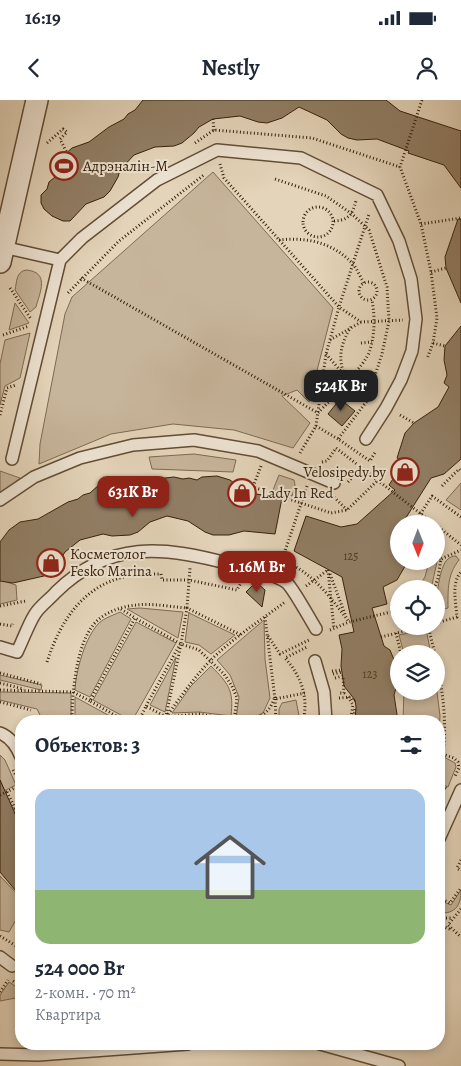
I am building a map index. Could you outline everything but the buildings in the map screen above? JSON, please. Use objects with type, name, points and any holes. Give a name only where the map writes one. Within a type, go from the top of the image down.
[{"type":"street","points":[[2,244],[38,100]]},
{"type":"lane","points":[[12,459],[60,260],[82,238],[157,180],[217,150],[301,158],[377,195],[400,241],[412,279],[416,319],[412,351],[401,380],[366,439]]},
{"type":"lane","points":[[2,244],[60,260]]},
{"type":"lane","points":[[0,500],[34,477],[80,458],[133,445],[194,440],[258,451],[313,469],[334,483]]},
{"type":"lane","points":[[0,647],[18,652],[35,613],[65,583],[106,558],[124,552],[163,551],[191,554],[261,572],[287,583],[318,633]]},
{"type":"lane","points":[[315,661],[324,692],[326,715]]},
{"type":"lane","points":[[0,733],[4,734],[15,744]]},
{"type":"lane","points":[[445,826],[461,790]]},
{"type":"lane","points":[[0,957],[12,966]]},
{"type":"lane","points":[[0,1054],[38,1055],[106,1050]]},
{"type":"lane","points":[[342,1050],[399,1066]]},
{"type":"path","points":[[422,100],[400,166],[421,224],[431,272],[437,318],[433,343],[426,361]]},
{"type":"path","points":[[213,119],[217,150],[224,178],[339,307],[361,322]]},
{"type":"path","points":[[44,147],[63,129],[67,132],[60,139],[67,153]]},
{"type":"path","points":[[67,294],[119,241],[220,162]]},
{"type":"path","points":[[275,179],[326,196],[364,225],[369,230],[387,287],[389,320],[382,354],[367,401],[338,440]]},
{"type":"path","points":[[313,469],[299,455],[316,426],[326,354],[364,225],[377,195]]},
{"type":"path","points":[[278,240],[294,238],[317,239],[328,234],[334,221],[327,209],[318,206],[308,210],[303,219],[305,229],[317,239],[353,263],[364,283]]},
{"type":"path","points":[[334,221],[342,220],[352,214]]},
{"type":"path","points":[[421,224],[461,218]]},
{"type":"path","points":[[431,272],[446,268]]},
{"type":"path","points":[[81,278],[318,413]]},
{"type":"path","points":[[364,283],[373,284],[376,288],[376,296],[372,300],[366,300],[359,294],[360,288],[364,283]]},
{"type":"path","points":[[2,335],[35,324],[10,288]]},
{"type":"path","points":[[318,413],[370,352],[376,320],[372,300]]},
{"type":"path","points":[[330,340],[361,322],[437,318]]},
{"type":"path","points":[[344,374],[340,363],[342,347],[344,337],[351,328]]},
{"type":"path","points":[[361,343],[372,342]]},
{"type":"path","points":[[433,343],[445,346]]},
{"type":"path","points":[[326,354],[367,401]]},
{"type":"path","points":[[395,423],[404,408]]},
{"type":"path","points":[[400,415],[414,424]]},
{"type":"path","points":[[316,426],[370,461],[380,446]]},
{"type":"path","points":[[282,560],[313,469],[327,461],[336,448],[424,515]]},
{"type":"path","points":[[262,463],[253,487],[330,513],[348,510],[377,481]]},
{"type":"path","points":[[442,486],[460,469]]},
{"type":"path","points":[[421,513],[432,496],[461,517]]},
{"type":"path","points":[[333,497],[348,510]]},
{"type":"path","points":[[445,532],[461,545]]},
{"type":"path","points":[[445,557],[461,550]]},
{"type":"path","points":[[264,557],[282,560],[315,580],[348,622]]},
{"type":"path","points":[[334,629],[328,570],[348,622]]},
{"type":"path","points":[[445,620],[457,617],[455,585],[461,572]]},
{"type":"path","points":[[47,662],[60,628],[87,594],[110,582],[133,576],[161,574],[162,580],[189,580],[237,590],[244,579]]},
{"type":"path","points":[[166,715],[181,644],[189,580]]},
{"type":"path","points":[[279,596],[285,602]]},
{"type":"path","points":[[0,606],[31,600],[26,606]]},
{"type":"path","points":[[72,715],[73,682],[88,633],[98,619],[120,608],[138,605],[187,608],[241,635]]},
{"type":"path","points":[[120,608],[181,644],[199,650],[211,660],[232,686],[237,698],[236,715]]},
{"type":"path","points":[[267,633],[280,654],[318,633],[334,629],[348,622],[390,612]]},
{"type":"path","points":[[265,617],[276,715]]},
{"type":"path","points":[[90,701],[135,618]]},
{"type":"path","points":[[0,624],[12,626],[17,619]]},
{"type":"path","points":[[168,715],[181,695],[211,660],[260,621]]},
{"type":"path","points":[[381,637],[390,635]]},
{"type":"path","points":[[142,715],[181,644]]},
{"type":"path","points":[[284,658],[291,665],[305,694],[305,715]]},
{"type":"path","points":[[334,671],[342,670]]},
{"type":"path","points":[[0,673],[41,684]]},
{"type":"path","points":[[343,676],[344,693],[339,694],[335,678],[343,676]]},
{"type":"path","points":[[0,683],[32,690]]},
{"type":"path","points":[[0,690],[73,692],[114,715]]},
{"type":"path","points":[[275,697],[305,694]]},
{"type":"path","points":[[263,715],[272,707],[275,697]]},
{"type":"path","points":[[351,715],[352,704],[350,697],[353,701],[355,700]]},
{"type":"path","points":[[442,700],[444,715]]},
{"type":"path","points":[[0,702],[31,710]]},
{"type":"path","points":[[146,706],[159,715]]},
{"type":"path","points":[[354,715],[356,708]]},
{"type":"path","points":[[0,795],[15,788]]},
{"type":"path","points":[[7,792],[15,808]]},
{"type":"path","points":[[461,860],[456,868],[461,870]]},
{"type":"path","points":[[445,901],[450,903],[461,888]]},
{"type":"path","points":[[461,909],[448,925],[461,937]]},
{"type":"path","points":[[445,918],[454,918]]},
{"type":"path","points":[[445,927],[453,930]]},
{"type":"path","points":[[0,936],[15,945]]},
{"type":"path","points":[[0,992],[9,979],[15,983]]},
{"type":"shaded area","points":[[213,172],[333,308],[309,402],[297,390],[282,396],[310,423],[293,448],[234,430],[173,424],[111,434],[39,464],[40,444],[65,314],[72,297]]},
{"type":"shaded area","points":[[26,270],[38,275],[42,284],[36,307],[30,312],[15,290],[20,273]]},
{"type":"shaded area","points":[[15,303],[29,323],[9,330]]},
{"type":"shaded area","points":[[30,333],[20,378],[5,386],[0,405],[0,364],[5,340]]},
{"type":"shaded area","points":[[194,454],[236,460],[233,472],[152,469],[149,457]]},
{"type":"shaded area","points":[[0,471],[20,478],[0,495]]},
{"type":"shaded area","points":[[279,475],[294,480],[295,485],[292,496],[273,490]]},
{"type":"shaded area","points":[[461,483],[461,510],[446,500]]},
{"type":"shaded area","points":[[456,556],[459,560],[450,577],[448,608],[445,609],[445,580],[439,580],[442,570],[445,570],[445,563]]},
{"type":"shaded area","points":[[427,570],[435,570],[433,580],[423,580]]},
{"type":"shaded area","points":[[0,580],[16,585],[17,600],[0,604]]},
{"type":"shaded area","points":[[140,608],[183,612],[178,638],[127,609]]},
{"type":"shaded area","points":[[120,612],[131,619],[90,697],[75,690],[82,655],[89,637],[99,623]]},
{"type":"shaded area","points":[[189,612],[235,635],[211,654],[199,645],[185,642]]},
{"type":"shaded area","points":[[264,620],[265,659],[270,698],[263,713],[259,715],[237,715],[239,697],[230,675],[217,660]]},
{"type":"shaded area","points":[[136,622],[176,643],[135,715],[121,715],[93,700]]},
{"type":"shaded area","points":[[399,635],[427,635],[429,645],[402,645]]},
{"type":"shaded area","points":[[176,657],[165,712],[150,705]]},
{"type":"shaded area","points":[[211,666],[229,688],[232,700],[231,715],[199,712],[172,713],[191,686]]},
{"type":"shaded area","points":[[0,675],[42,685],[41,690],[0,680]]},
{"type":"shaded area","points":[[0,692],[71,693],[71,715],[40,715],[37,709],[0,700]]},
{"type":"shaded area","points":[[75,697],[108,715],[75,715]]},
{"type":"shaded area","points":[[296,700],[299,715],[279,715],[282,703]]},
{"type":"shaded area","points":[[404,700],[438,700],[440,715],[403,715]]},
{"type":"shaded area","points":[[0,755],[5,760],[15,786],[0,793]]},
{"type":"shaded area","points":[[445,758],[455,763],[456,767],[448,787],[445,786]]},
{"type":"shaded area","points":[[0,876],[15,892],[15,922],[9,932],[0,930]]},
{"type":"shaded area","points":[[461,890],[459,904],[450,912],[445,913],[445,902],[451,905]]},
{"type":"shaded area","points":[[9,982],[15,986],[15,998],[0,1001],[0,995]]},
{"type":"place","name":"Адрэналін-М","points":[[64,166]]},
{"type":"place","name":"Velosipedy.by","points":[[405,472]]},
{"type":"place","name":"Lady In Red","points":[[242,493]]},
{"type":"place","name":"Косметолог Fesko Marina","points":[[51,563]]}]
